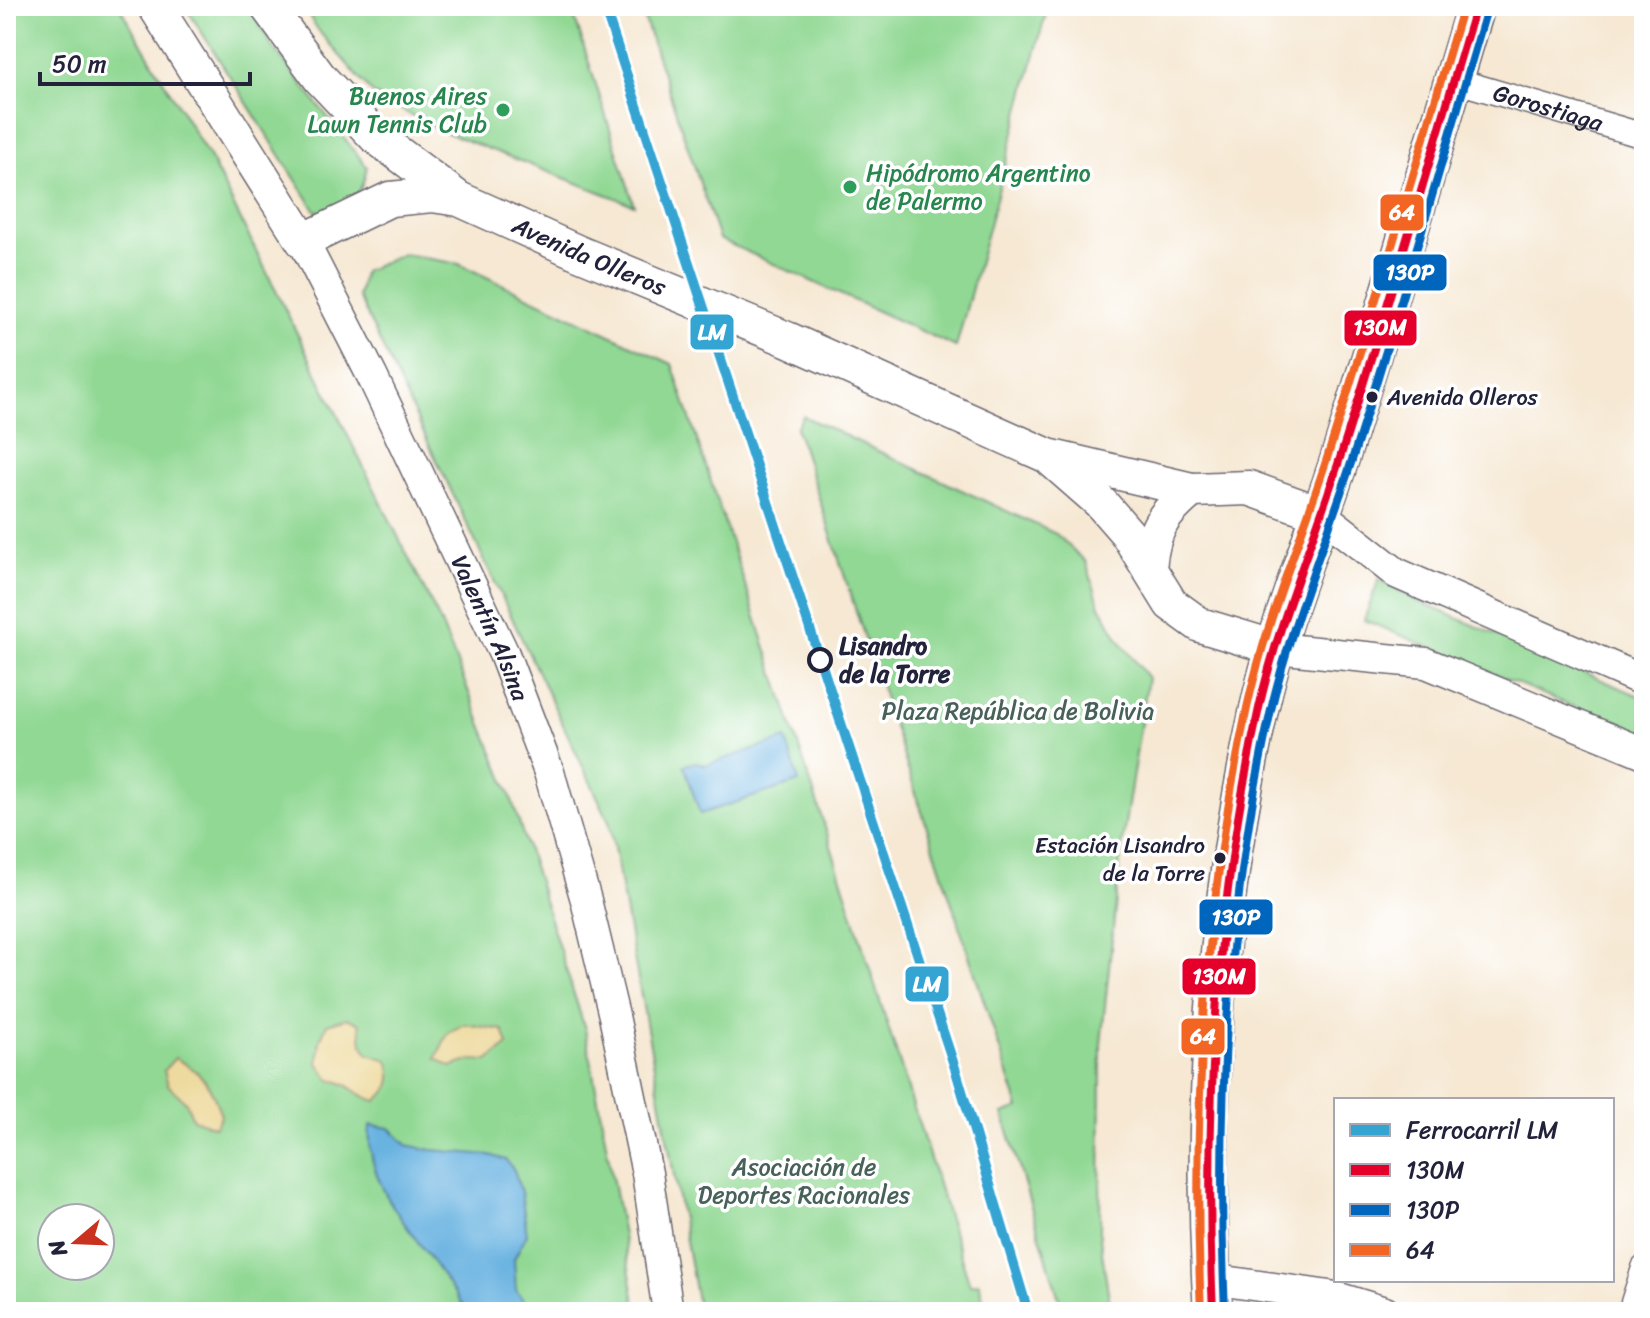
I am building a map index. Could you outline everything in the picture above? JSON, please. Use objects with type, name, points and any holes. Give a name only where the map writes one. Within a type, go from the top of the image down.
[{"type":"main road","name":"Valentín Alsina","points":[[155,6],[303,241]]},
{"type":"main road","points":[[267,6],[295,47],[376,137],[459,199]]},
{"type":"main road","points":[[1212,1295],[1209,1102],[1220,945],[1259,707],[1360,395],[1476,6]]},
{"type":"main road","points":[[364,212],[377,198],[384,180],[385,161],[376,137]]},
{"type":"main road","name":"Avenida Olleros","points":[[303,241],[390,199],[415,195],[459,199],[579,253],[787,339],[1048,456],[1192,490],[1249,488],[1321,514]]},
{"type":"main road","name":"Avenida Olleros","points":[[1048,456],[1100,502],[1127,533],[1171,604],[1200,625],[1276,648]]},
{"type":"main road","points":[[1149,567],[1158,525],[1169,509],[1192,490]]},
{"type":"street","name":"Gorostiaga","points":[[1454,80],[1644,136]]},
{"type":"street","name":"Valentín Alsina","points":[[303,241],[372,376],[504,654],[549,772],[586,900],[614,1016],[647,1173],[668,1312]]},
{"type":"street","name":"Avenida Olleros","points":[[1321,514],[1396,573],[1644,681]]},
{"type":"street","name":"Avenida Olleros","points":[[1276,648],[1426,663],[1644,753]]},
{"type":"street","points":[[1630,1312],[1644,1268]]},
{"type":"street","points":[[1212,1295],[1336,1297],[1385,1312]]},
{"type":"green space","points":[[6,6],[119,6],[212,162],[440,621],[511,797],[585,1029],[637,1312],[6,1312]]},
{"type":"green space","points":[[185,6],[249,6],[274,49],[367,167],[359,191],[351,202],[329,215],[315,210]]},
{"type":"green space","name":"Buenos Aires Lawn Tennis Club","points":[[302,6],[571,6],[634,205],[432,127],[372,93],[321,34]]},
{"type":"green space","name":"Hipódromo Argentino de Palermo","points":[[640,6],[1048,6],[956,347],[719,239]]},
{"type":"green space","name":"Asociación de Deportes Racionales","points":[[403,254],[459,264],[672,364],[816,799],[970,1285],[979,1283],[986,1312],[699,1312],[609,821],[358,296],[364,271]]},
{"type":"green space","name":"Plaza República de Bolivia","points":[[803,416],[1056,534],[1086,562],[1100,606],[1120,641],[1148,678],[1122,843],[1101,1044],[1100,1238],[1111,1312],[1063,1312],[1003,1114],[1019,1108],[796,428]]},
{"type":"green space","points":[[1379,579],[1415,600],[1644,698],[1644,736],[1364,620]]},
{"type":"sand","points":[[347,1018],[360,1024],[362,1044],[368,1054],[388,1060],[390,1083],[376,1101],[330,1080],[318,1063],[320,1040],[327,1024]]},
{"type":"sand","points":[[464,1024],[503,1030],[508,1045],[488,1061],[472,1060],[451,1067],[436,1058],[448,1033]]},
{"type":"sand","points":[[175,1058],[200,1075],[210,1088],[221,1115],[215,1127],[193,1119],[186,1102],[168,1085],[164,1070]]},
{"type":"water","points":[[786,739],[799,782],[700,814],[684,765],[696,762],[706,765]]},
{"type":"water","points":[[370,1125],[390,1128],[407,1145],[490,1155],[506,1160],[514,1170],[521,1192],[527,1234],[514,1259],[516,1290],[531,1312],[467,1312],[385,1192],[372,1160]]},
{"type":"rail line","name":"LM","points":[[604,6],[956,1071],[1028,1312]]},
{"type":"transit line","name":"64","points":[[1201,1312],[1198,1160],[1204,1009],[1220,858],[1247,708],[1274,611],[1319,484],[1463,6]]},
{"type":"transit line","name":"130M","points":[[1213,1312],[1210,1160],[1216,1008],[1232,858],[1259,708],[1286,614],[1358,402],[1476,6]]},
{"type":"transit line","name":"130P","points":[[1225,1311],[1222,1160],[1228,1009],[1234,934],[1256,784],[1288,646],[1370,404],[1487,9]]},
{"type":"place","name":"Buenos Aires Lawn Tennis Club","points":[[503,110]]},
{"type":"place","name":"Hipódromo Argentino de Palermo","points":[[850,187]]},
{"type":"place","name":"Avenida Olleros","points":[[1372,397]]},
{"type":"place","name":"Lisandro de la Torre","points":[[820,660]]},
{"type":"place","name":"Estación Lisandro de la Torre","points":[[1220,858]]}]
